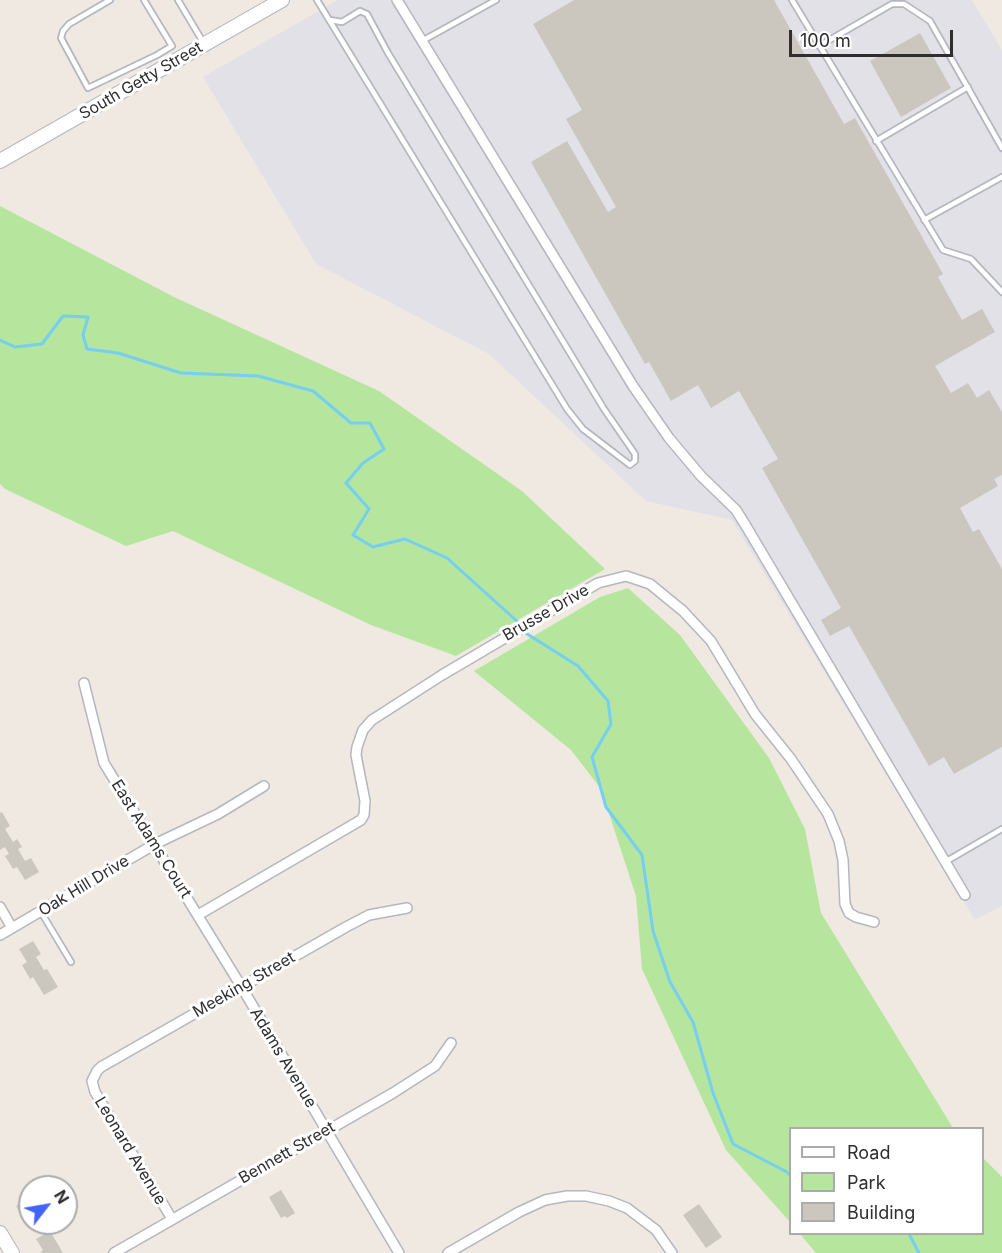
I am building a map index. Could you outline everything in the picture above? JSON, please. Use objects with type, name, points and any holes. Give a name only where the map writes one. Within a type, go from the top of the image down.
[{"type":"main road","name":"South Getty Street","points":[[0,161],[161,61],[204,45],[282,0]]},
{"type":"main road","points":[[0,1233],[12,1253]]},
{"type":"street","points":[[397,0],[633,386],[669,438],[701,476],[736,510],[747,526],[964,895]]},
{"type":"street","name":"Brusse Drive","points":[[198,915],[361,820],[364,815],[365,801],[356,755],[363,730],[372,720],[442,675],[598,583],[626,576],[650,584],[683,611],[711,641],[755,714],[803,776],[828,814],[839,841],[843,860],[845,904],[849,913],[874,922]]},
{"type":"street","name":"East Adams Court","points":[[84,683],[104,763],[241,986]]},
{"type":"street","name":"Oak Hill Drive","points":[[0,935],[155,844],[218,814],[264,786]]},
{"type":"street","points":[[0,907],[12,928]]},
{"type":"street","name":"Meeking Street","points":[[92,1081],[101,1067],[369,915],[407,909]]},
{"type":"street","name":"Adams Avenue","points":[[241,986],[399,1253]]},
{"type":"street","name":"Bennett Street","points":[[114,1253],[435,1066],[451,1043]]},
{"type":"street","name":"Leonard Avenue","points":[[92,1081],[95,1092],[172,1219]]},
{"type":"street","points":[[448,1253],[519,1212],[545,1200],[567,1196],[586,1196],[627,1208],[656,1230],[672,1253]]},
{"type":"lane","points":[[110,0],[69,24],[61,38],[88,88],[161,61],[172,46],[144,0]]},
{"type":"lane","points":[[178,0],[204,45]]},
{"type":"lane","points":[[317,0],[567,409],[583,429],[630,465],[636,461],[635,454],[604,410],[388,53],[367,14],[360,11],[342,21],[330,20]]},
{"type":"lane","points":[[422,41],[496,0]]},
{"type":"lane","points":[[792,0],[944,250],[971,259],[1002,292]]},
{"type":"lane","points":[[819,46],[892,4],[903,4],[928,19],[1002,148]]},
{"type":"lane","points":[[876,141],[968,87]]},
{"type":"lane","points":[[924,220],[1002,177]]},
{"type":"lane","points":[[945,862],[1002,829]]},
{"type":"lane","points":[[41,912],[71,962]]},
{"type":"shaded area","points":[[338,0],[972,0],[1002,50],[1002,906],[975,920],[732,520],[646,501],[489,354],[316,264],[203,77]]},
{"type":"green space","points":[[0,206],[174,297],[379,391],[522,491],[605,569],[456,656],[371,625],[173,531],[126,546],[5,489],[0,484]]},
{"type":"green space","points":[[628,588],[680,635],[769,758],[805,829],[821,913],[952,1127],[789,1127],[789,1221],[726,1150],[642,969],[636,896],[601,789],[571,750],[474,671],[600,597]]},
{"type":"green space","points":[[984,1159],[1002,1177],[1002,1253],[816,1253],[801,1235],[984,1235]]},
{"type":"building","points":[[574,0],[774,0],[844,124],[855,118],[943,274],[938,277],[962,320],[982,309],[995,332],[935,366],[951,393],[968,383],[977,398],[989,390],[1002,412],[1002,475],[994,479],[998,486],[960,508],[973,532],[979,529],[1002,569],[1002,747],[954,774],[944,757],[929,766],[849,626],[830,636],[821,620],[841,608],[762,468],[778,459],[739,391],[711,408],[698,385],[671,401],[649,362],[645,364],[531,162],[567,141],[608,212],[616,207],[566,119],[582,110],[533,24]]},
{"type":"building","points":[[920,33],[951,88],[901,117],[870,61]]},
{"type":"building","points":[[2,812],[10,826],[5,829],[13,842],[17,839],[22,847],[18,849],[25,861],[31,858],[39,872],[25,880],[17,867],[13,869],[5,856],[9,854],[5,847],[0,850],[0,813]]},
{"type":"building","points":[[33,941],[41,954],[36,957],[58,987],[44,995],[33,977],[30,979],[22,965],[27,962],[19,949]]},
{"type":"building","points":[[281,1190],[295,1213],[287,1218],[285,1216],[281,1218],[269,1197]]},
{"type":"building","points":[[699,1204],[722,1237],[706,1248],[683,1215]]},
{"type":"building","points":[[43,1235],[52,1235],[63,1253],[42,1253],[43,1250],[36,1239]]},
{"type":"waterway","points":[[0,340],[15,347],[42,344],[63,316],[88,317],[83,335],[87,349],[118,353],[181,373],[258,376],[313,391],[351,423],[370,423],[384,449],[363,463],[346,483],[369,509],[353,535],[373,547],[405,539],[447,558],[519,623]]},
{"type":"waterway","points":[[524,632],[578,666],[608,701],[611,724],[592,757],[606,807],[642,855],[653,931],[670,982],[693,1022],[713,1093],[733,1144],[789,1174]]},
{"type":"waterway","points":[[910,1235],[919,1253]]}]
